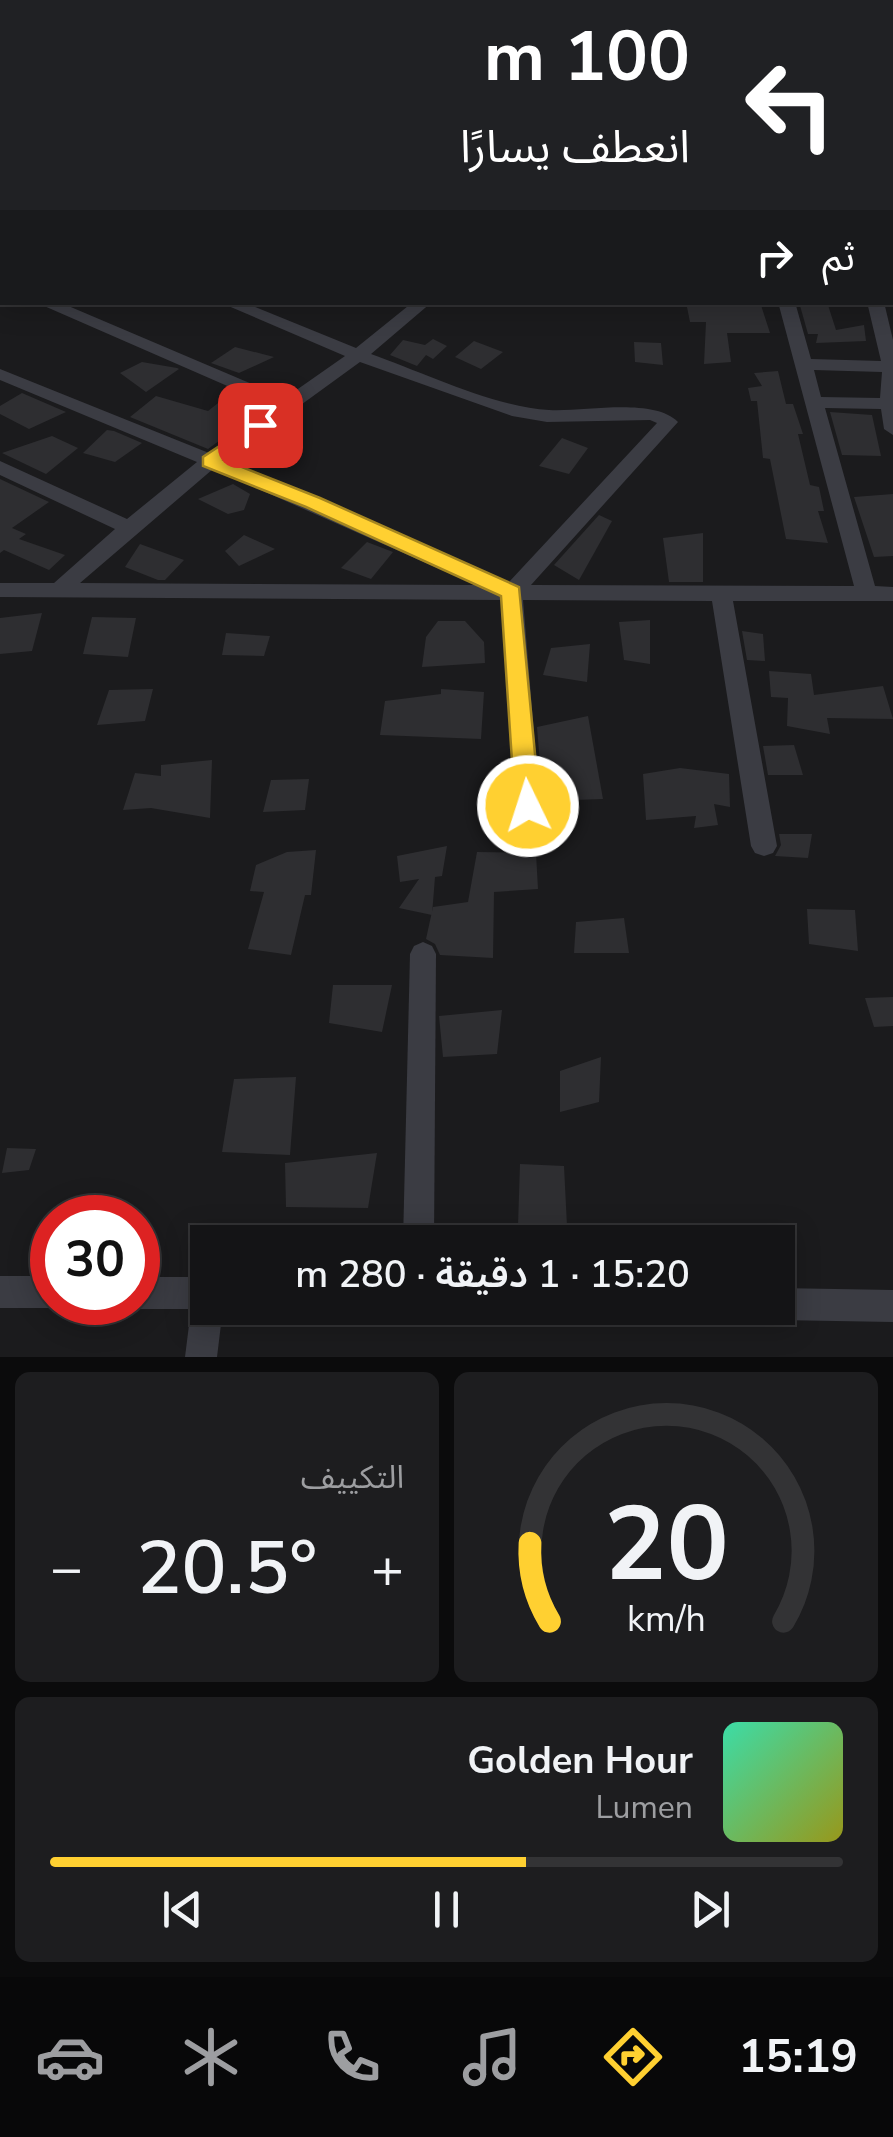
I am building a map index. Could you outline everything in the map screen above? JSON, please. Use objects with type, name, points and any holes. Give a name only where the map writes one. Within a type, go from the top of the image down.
[{"type":"street","points":[[50,305],[288,406]]},
{"type":"street","points":[[234,305],[360,356],[512,410],[547,416],[653,414],[669,422],[512,592],[528,806]]},
{"type":"street","points":[[60,589],[210,462],[360,356],[420,305]]},
{"type":"street","points":[[787,305],[867,594]]},
{"type":"street","points":[[876,305],[892,366],[893,429]]},
{"type":"street","points":[[802,364],[892,366]]},
{"type":"street","points":[[0,374],[313,502],[512,592]]},
{"type":"street","points":[[814,402],[891,404]]},
{"type":"street","points":[[0,467],[128,528]]},
{"type":"street","points":[[3,588],[893,594]]},
{"type":"street","points":[[721,593],[764,846]]},
{"type":"street","points":[[418,1225],[423,954]]},
{"type":"street","points":[[0,1292],[30,1292]]},
{"type":"street","points":[[160,1292],[190,1293]]},
{"type":"street","points":[[795,1304],[893,1306]]},
{"type":"street","points":[[200,1357],[205,1325]]},
{"type":"building","points":[[687,305],[761,305],[770,333],[727,333],[731,362],[704,364],[706,322],[690,322]]},
{"type":"building","points":[[800,305],[828,305],[836,330],[864,325],[866,341],[816,343],[818,334],[808,334]]},
{"type":"building","points":[[433,339],[447,346],[433,359],[426,355],[417,366],[390,355],[403,340],[425,345]]},
{"type":"building","points":[[474,341],[503,352],[481,369],[455,357]]},
{"type":"building","points":[[634,342],[661,343],[663,365],[635,362]]},
{"type":"building","points":[[235,347],[274,357],[239,373],[211,363]]},
{"type":"building","points":[[142,362],[179,369],[146,392],[120,373]]},
{"type":"building","points":[[778,371],[786,404],[793,404],[803,434],[798,434],[810,485],[819,487],[824,511],[818,511],[828,543],[786,539],[770,459],[763,458],[757,401],[751,401],[748,388],[762,386],[754,373]]},
{"type":"building","points":[[22,393],[66,412],[29,429],[0,414],[0,406]]},
{"type":"building","points":[[156,396],[208,411],[227,396],[264,408],[208,449],[130,417]]},
{"type":"building","points":[[830,412],[872,415],[881,456],[842,455]]},
{"type":"building","points":[[107,430],[142,443],[115,462],[83,453]]},
{"type":"building","points":[[52,436],[78,448],[46,474],[2,453]]},
{"type":"building","points":[[562,438],[588,448],[569,474],[539,466]]},
{"type":"building","points":[[0,479],[49,502],[12,528],[26,534],[19,539],[65,555],[49,570],[4,550],[0,553]]},
{"type":"building","points":[[233,484],[250,494],[244,510],[228,514],[198,499]]},
{"type":"building","points":[[893,494],[893,556],[874,557],[854,497]]},
{"type":"building","points":[[599,515],[612,521],[579,580],[554,565]]},
{"type":"building","points":[[703,533],[703,582],[669,582],[663,538]]},
{"type":"building","points":[[244,535],[275,549],[239,566],[225,551]]},
{"type":"building","points":[[367,542],[393,552],[371,579],[341,568]]},
{"type":"building","points":[[140,544],[184,560],[165,580],[158,580],[125,567]]},
{"type":"building","points":[[42,613],[32,651],[0,654],[0,618]]},
{"type":"building","points":[[92,617],[136,618],[128,657],[83,654]]},
{"type":"building","points":[[650,620],[650,664],[624,660],[619,622]]},
{"type":"building","points":[[438,621],[465,621],[484,642],[485,663],[422,667],[426,637]]},
{"type":"building","points":[[742,631],[763,634],[765,661],[747,660]]},
{"type":"building","points":[[226,633],[270,636],[264,656],[222,655]]},
{"type":"building","points":[[590,644],[587,682],[543,675],[551,648]]},
{"type":"building","points":[[769,671],[811,674],[814,695],[883,686],[893,719],[827,718],[830,734],[787,726],[788,698],[771,697]]},
{"type":"building","points":[[153,689],[145,721],[97,725],[109,690]]},
{"type":"building","points":[[441,689],[484,692],[481,739],[380,735],[385,701],[441,694]]},
{"type":"building","points":[[588,716],[603,799],[543,801],[537,727]]},
{"type":"building","points":[[794,745],[803,775],[768,775],[763,746]]},
{"type":"building","points":[[212,760],[210,818],[151,808],[123,810],[135,773],[161,776],[161,765]]},
{"type":"building","points":[[680,768],[729,774],[730,807],[714,804],[718,825],[694,828],[696,816],[646,820],[643,774]]},
{"type":"building","points":[[309,779],[305,810],[263,812],[271,780]]},
{"type":"building","points":[[779,834],[812,834],[808,858],[775,856],[781,845]]},
{"type":"building","points":[[447,846],[442,876],[435,877],[432,915],[399,908],[419,879],[400,882],[397,856]]},
{"type":"building","points":[[316,850],[311,895],[305,895],[291,955],[248,949],[264,892],[250,891],[256,865],[287,852]]},
{"type":"building","points":[[477,852],[536,853],[538,889],[494,892],[493,958],[440,955],[435,944],[426,939],[433,907],[468,902]]},
{"type":"building","points":[[807,909],[855,910],[858,951],[809,944]]},
{"type":"building","points":[[624,918],[629,953],[574,953],[576,922]]},
{"type":"building","points":[[333,985],[392,985],[382,1032],[329,1023]]},
{"type":"building","points":[[893,997],[893,1026],[874,1027],[865,998]]},
{"type":"building","points":[[502,1010],[497,1054],[443,1057],[439,1016]]},
{"type":"building","points":[[601,1057],[599,1102],[560,1112],[560,1071]]},
{"type":"building","points":[[296,1077],[290,1155],[222,1152],[234,1079]]},
{"type":"building","points":[[7,1148],[36,1149],[29,1170],[2,1173]]},
{"type":"building","points":[[377,1153],[368,1208],[286,1207],[285,1163]]},
{"type":"building","points":[[520,1164],[564,1166],[567,1225],[518,1225]]},
{"type":"route","points":[[260,425],[210,462],[313,502],[512,592],[528,806]]}]
